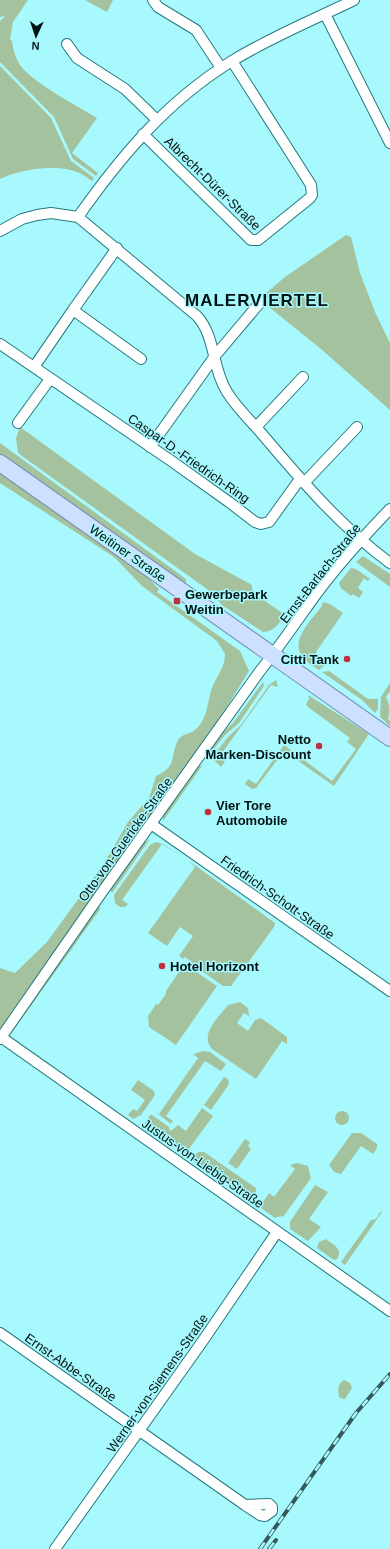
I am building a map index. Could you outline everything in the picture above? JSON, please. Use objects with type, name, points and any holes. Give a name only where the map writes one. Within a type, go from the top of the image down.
[{"type":"main road","name":"Weitiner Straße","points":[[0,463],[390,738]]},
{"type":"street","points":[[153,0],[158,7],[196,30],[221,68]]},
{"type":"street","points":[[78,217],[121,158],[157,120],[177,102],[232,61],[282,33],[354,0]]},
{"type":"street","points":[[325,14],[390,143]]},
{"type":"street","points":[[66,44],[76,58],[125,89],[157,120]]},
{"type":"street","name":"Albrecht-Dürer-Straße","points":[[143,134],[251,240],[258,240],[310,198],[312,194],[311,185],[232,61]]},
{"type":"street","points":[[0,231],[22,218],[37,214],[51,213],[78,217],[197,316],[206,329],[225,390],[302,481],[361,540],[390,563]]},
{"type":"street","points":[[34,367],[117,248]]},
{"type":"street","points":[[150,447],[215,356],[263,299]]},
{"type":"street","points":[[73,310],[140,359]]},
{"type":"street","name":"Caspar-D.-Friedrich-Ring","points":[[0,344],[229,502],[255,522],[261,524],[269,522],[302,481],[357,427]]},
{"type":"street","points":[[256,427],[303,377]]},
{"type":"street","points":[[18,423],[50,379]]},
{"type":"street","name":"Ernst-Barlach-Straße","points":[[273,655],[307,606],[361,540],[390,509]]},
{"type":"street","name":"Otto-von-Guericke-Straße","points":[[1,1038],[151,824],[273,655]]},
{"type":"street","name":"Friedrich-Schott-Straße","points":[[151,824],[390,991]]},
{"type":"street","name":"Justus-von-Liebig-Straße","points":[[1,1038],[390,1311]]},
{"type":"street","name":"Werner-von-Siemens-Straße","points":[[55,1549],[140,1431],[277,1232]]},
{"type":"street","name":"Ernst-Abbe-Straße","points":[[0,1333],[245,1504]]},
{"type":"green space","points":[[0,0],[28,0],[13,22],[10,39],[12,41],[14,53],[20,65],[34,79],[44,86],[97,118],[72,153],[98,173],[96,176],[73,159],[54,117],[0,62],[0,21],[5,16],[0,17]]},
{"type":"green space","points":[[85,0],[113,0],[107,12]]},
{"type":"green space","points":[[0,66],[51,118],[71,161],[94,178],[92,181],[76,171],[53,168],[34,169],[16,173],[0,179]]},
{"type":"green space","points":[[346,235],[351,237],[360,273],[375,312],[390,343],[390,410],[321,349],[259,299],[285,277]]},
{"type":"green space","points":[[20,427],[195,554],[252,585],[252,589],[258,596],[285,615],[273,629],[263,632],[222,605],[211,592],[18,453],[16,438]]},
{"type":"green space","points":[[0,443],[186,579],[186,584],[168,575],[0,457]]},
{"type":"green space","points":[[0,470],[132,562],[159,589],[157,592],[240,651],[249,671],[220,718],[0,1029],[0,968],[15,973],[47,942],[103,865],[128,822],[149,798],[156,776],[167,769],[172,762],[175,748],[179,739],[195,730],[202,722],[211,691],[222,669],[225,654],[217,641],[142,586],[114,557],[0,483]]},
{"type":"green space","points":[[363,556],[390,574],[390,587],[356,562]]},
{"type":"green space","points":[[351,568],[356,569],[370,579],[367,581],[364,578],[358,588],[363,592],[359,598],[353,594],[351,596],[341,588],[339,583]]},
{"type":"green space","points":[[323,602],[330,604],[343,613],[316,652],[317,660],[324,666],[319,670],[302,656],[299,650],[299,643],[304,630],[322,606]]},
{"type":"green space","points":[[329,671],[368,699],[378,699],[378,709],[375,713],[362,700],[322,672]]},
{"type":"green space","points":[[276,680],[278,687],[271,685],[219,757],[225,761],[221,767],[212,758],[227,738],[241,725],[269,685]]},
{"type":"green space","points":[[263,682],[264,686],[239,723],[225,735],[209,755],[209,751],[221,734],[233,723]]},
{"type":"green space","points":[[390,683],[390,691],[386,697],[389,705],[388,719],[390,721],[390,726],[380,717],[381,697]]},
{"type":"green space","points":[[308,695],[369,734],[334,786],[284,751],[256,788],[252,789],[245,784],[248,779],[256,784],[284,745],[332,781],[356,749],[347,742],[350,738],[308,707],[306,704],[309,699]]},
{"type":"green space","points":[[197,766],[202,766],[163,821],[163,813]]},
{"type":"green space","points":[[150,839],[112,893],[110,889],[141,845]]},
{"type":"green space","points":[[156,842],[163,844],[182,857],[162,844],[122,900],[128,904],[125,907],[120,907],[115,903],[114,895],[150,845]]},
{"type":"green space","points":[[189,861],[275,923],[274,927],[231,986],[223,986],[192,964],[191,961],[185,957],[183,959],[179,956],[193,936],[180,927],[167,946],[148,933],[195,867]]},
{"type":"green space","points":[[97,907],[101,908],[13,1031],[13,1028]]},
{"type":"green space","points":[[184,967],[192,969],[217,986],[176,1045],[149,1027],[148,1016],[156,1004],[158,1005],[181,969]]},
{"type":"green space","points":[[240,1002],[248,1008],[249,1016],[253,1019],[244,1013],[237,1023],[248,1031],[255,1020],[261,1018],[287,1037],[287,1044],[282,1041],[256,1079],[212,1049],[209,1043],[209,1032],[216,1020],[228,1005]]},
{"type":"green space","points":[[204,1051],[210,1052],[226,1064],[221,1071],[205,1061],[166,1116],[173,1121],[171,1124],[153,1110],[159,1114],[198,1058],[193,1054]]},
{"type":"green space","points":[[224,1077],[228,1079],[229,1084],[211,1110],[204,1105]]},
{"type":"green space","points":[[138,1080],[154,1091],[155,1095],[141,1115],[133,1119],[128,1115],[133,1109],[137,1111],[145,1100],[131,1090]]},
{"type":"green space","points":[[202,1108],[213,1116],[186,1153],[183,1154],[146,1127],[145,1123],[150,1115],[152,1115],[169,1127],[171,1131],[178,1125],[186,1131]]},
{"type":"green space","points":[[339,1111],[345,1111],[349,1115],[349,1121],[345,1125],[339,1125],[335,1121],[335,1115]]},
{"type":"green space","points":[[352,1133],[361,1133],[377,1144],[377,1148],[373,1154],[361,1146],[341,1174],[334,1172],[329,1165]]},
{"type":"green space","points":[[245,1139],[250,1142],[248,1146],[251,1149],[237,1169],[228,1163]]},
{"type":"green space","points":[[198,1152],[204,1152],[256,1188],[256,1198],[251,1201],[193,1161],[194,1156]]},
{"type":"green space","points":[[297,1163],[308,1166],[311,1178],[283,1217],[281,1216],[275,1218],[261,1208],[261,1205],[269,1193],[274,1197],[295,1169],[290,1165]]},
{"type":"green space","points":[[315,1185],[328,1192],[309,1219],[321,1227],[308,1241],[290,1229],[290,1222]]},
{"type":"green space","points":[[381,1211],[382,1212],[345,1265],[341,1262],[371,1220],[376,1219]]},
{"type":"green space","points":[[326,1239],[337,1248],[339,1256],[337,1259],[334,1260],[317,1248],[319,1242]]},
{"type":"green space","points":[[344,1380],[350,1383],[352,1388],[345,1399],[343,1399],[339,1397],[338,1390],[340,1383]]},
{"type":"railway","points":[[260,1549],[356,1413],[390,1374]]},
{"type":"railway","points":[[269,1549],[276,1540]]},
{"type":"place","name":"Gewerbepark Weitin","points":[[177,601]]},
{"type":"place","name":"Citti Tank","points":[[347,659]]},
{"type":"place","name":"Netto Marken-Discount","points":[[319,746]]},
{"type":"place","name":"Vier Tore Automobile","points":[[208,812]]},
{"type":"place","name":"Hotel Horizont","points":[[162,966]]},
{"type":"district","name":"MALERVIERTEL","points":[[257,300]]}]
